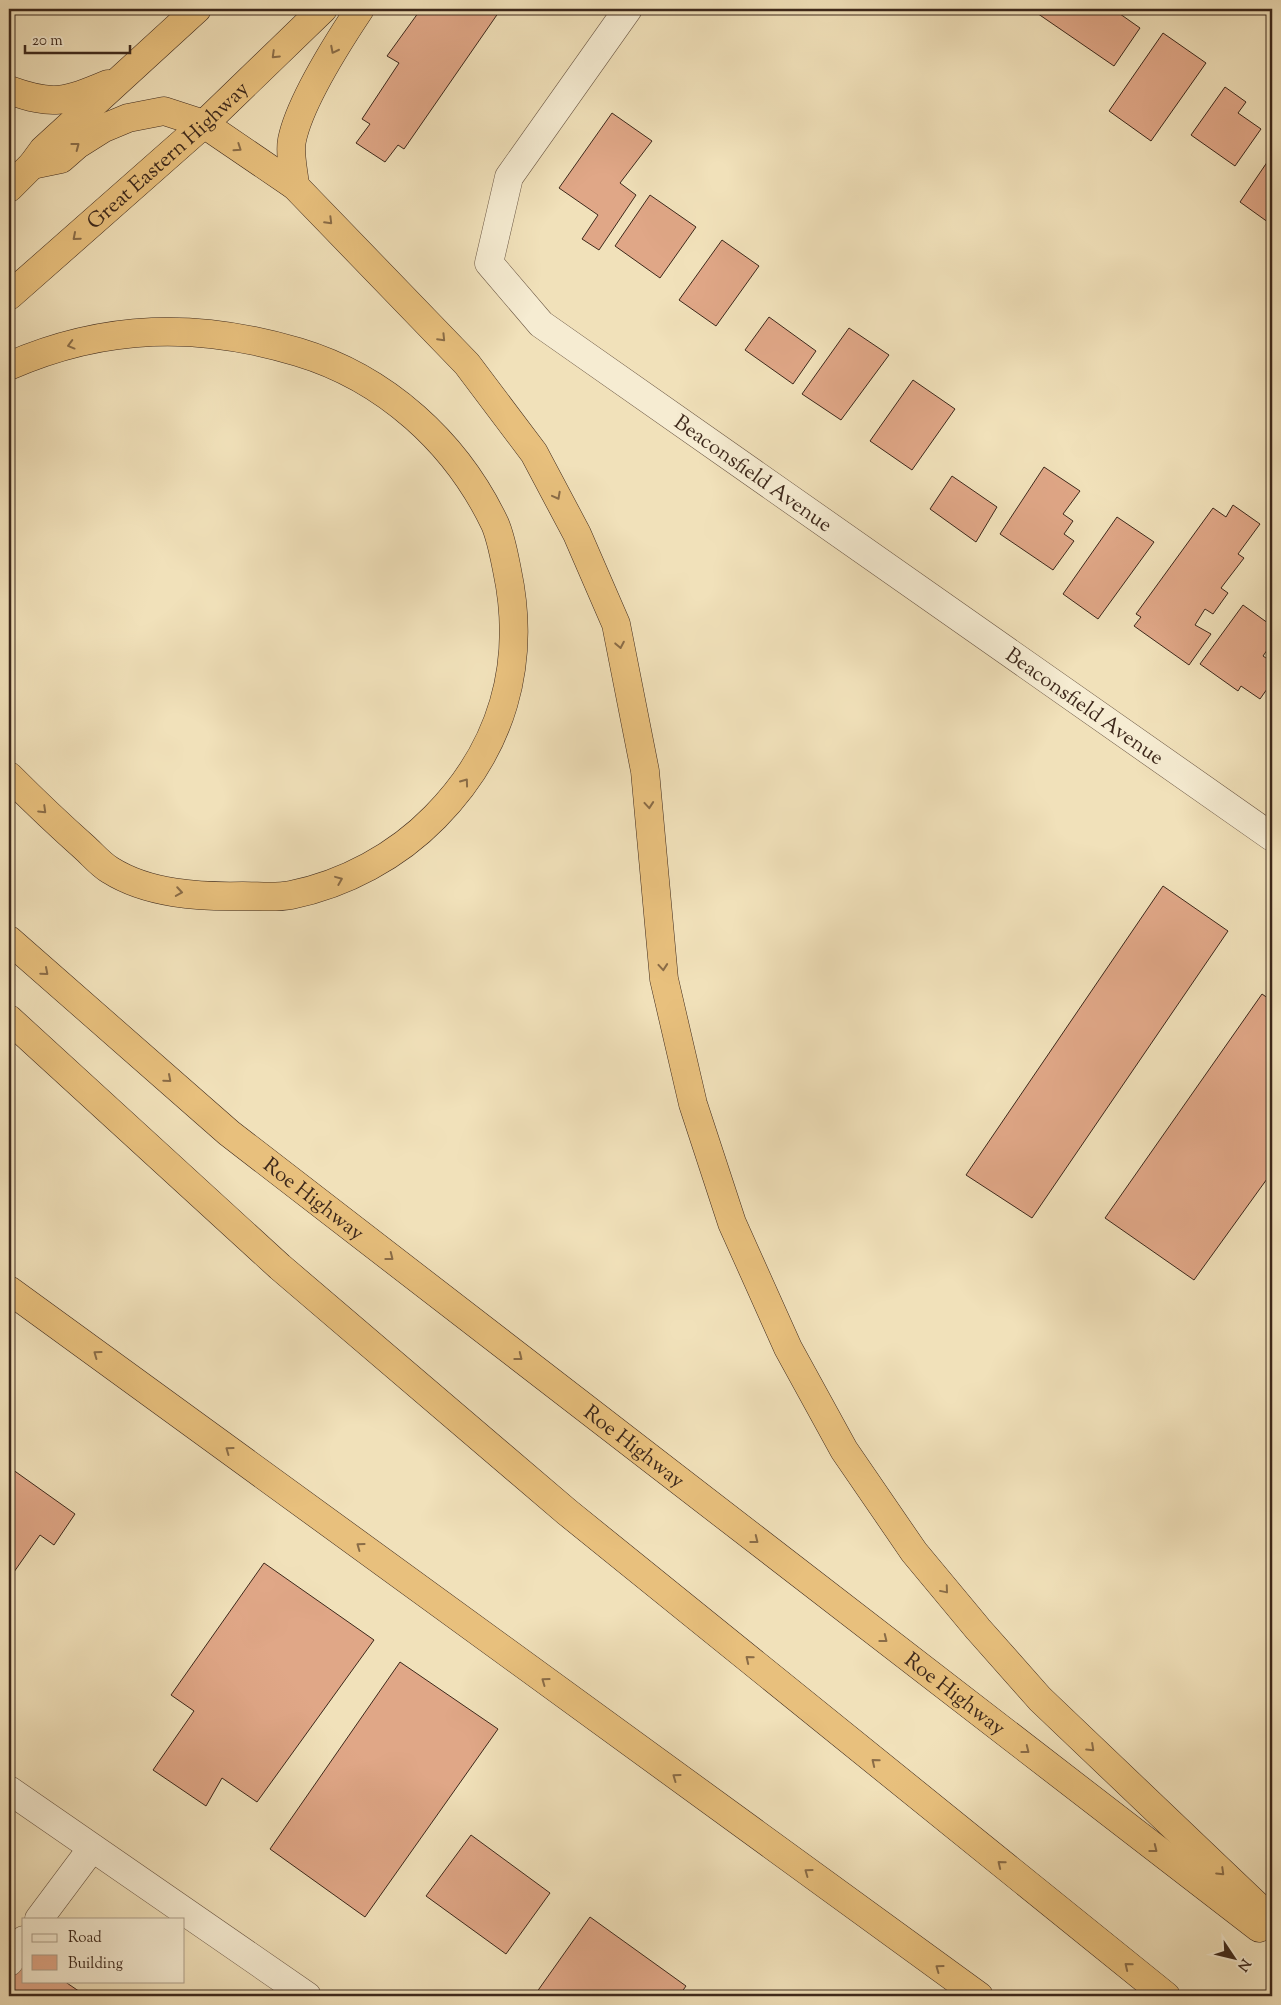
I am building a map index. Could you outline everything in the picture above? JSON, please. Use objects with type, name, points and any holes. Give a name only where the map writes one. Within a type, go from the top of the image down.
[{"type":"highway","points":[[9,188],[32,165],[43,150],[197,9]]},
{"type":"highway","name":"Great Eastern Highway","points":[[9,296],[204,124],[323,9]]},
{"type":"highway","points":[[295,186],[292,141],[304,108],[338,41],[360,9]]},
{"type":"highway","points":[[9,90],[54,102],[79,96],[123,77]]},
{"type":"highway","points":[[32,165],[61,159],[77,145],[97,132],[128,118],[164,111],[204,124],[295,186],[467,364],[534,453],[577,534],[616,624],[646,771],[664,979],[693,1104],[732,1223],[788,1348],[844,1450],[914,1552],[1040,1699],[1272,1920]]},
{"type":"highway","points":[[9,366],[34,355],[79,343],[118,334],[162,330],[220,335],[284,348],[315,357],[352,374],[406,407],[455,460],[478,495],[496,527],[512,595],[515,629],[513,662],[506,698],[493,735],[476,765],[450,802],[418,835],[380,860],[336,881],[289,895],[210,897],[150,888],[109,869],[9,776]]},
{"type":"highway","name":"Roe Highway","points":[[9,940],[229,1133],[1172,1863],[1272,1938]]},
{"type":"highway","points":[[9,1019],[280,1268],[567,1512],[1166,1996]]},
{"type":"highway","points":[[9,1290],[979,1996]]},
{"type":"street","name":"Beaconsfield Avenue","points":[[628,9],[509,177],[489,263],[541,324],[1272,837]]},
{"type":"street","points":[[9,1790],[308,1996]]},
{"type":"street","points":[[40,1918],[92,1848]]},
{"type":"street","points":[[9,1962],[22,1943]]},
{"type":"building","points":[[421,9],[501,9],[404,149],[398,145],[385,162],[356,143],[370,124],[362,119],[399,63],[387,56]]},
{"type":"building","points":[[1031,9],[1113,9],[1140,28],[1114,66]]},
{"type":"building","points":[[1163,33],[1206,63],[1151,141],[1109,111]]},
{"type":"building","points":[[1225,87],[1246,102],[1238,113],[1261,129],[1235,166],[1191,135]]},
{"type":"building","points":[[612,113],[652,141],[620,183],[636,195],[599,250],[582,239],[598,215],[559,188]]},
{"type":"building","points":[[1272,155],[1272,225],[1240,202]]},
{"type":"building","points":[[650,195],[696,227],[660,278],[615,246]]},
{"type":"building","points":[[722,240],[759,266],[716,326],[679,300]]},
{"type":"building","points":[[769,317],[816,351],[793,384],[745,350]]},
{"type":"building","points":[[849,328],[889,355],[841,420],[802,394]]},
{"type":"building","points":[[913,380],[955,409],[912,470],[870,441]]},
{"type":"building","points":[[1044,467],[1080,491],[1063,514],[1073,521],[1064,534],[1074,541],[1053,570],[1000,534]]},
{"type":"building","points":[[952,476],[997,507],[976,542],[930,509]]},
{"type":"building","points":[[1233,505],[1260,524],[1238,554],[1244,558],[1221,588],[1228,593],[1213,614],[1205,609],[1195,625],[1211,634],[1189,665],[1134,626],[1141,617],[1136,614],[1213,508],[1226,517]]},
{"type":"building","points":[[1117,517],[1154,542],[1098,619],[1063,594]]},
{"type":"building","points":[[1243,605],[1272,626],[1272,643],[1263,656],[1272,662],[1272,682],[1260,699],[1241,686],[1238,691],[1200,664]]},
{"type":"building","points":[[1163,886],[1228,931],[1032,1218],[966,1175]]},
{"type":"building","points":[[1262,994],[1272,1001],[1272,1172],[1194,1280],[1105,1218]]},
{"type":"building","points":[[9,1467],[75,1514],[54,1545],[40,1535],[9,1579]]},
{"type":"building","points":[[264,1563],[374,1640],[257,1802],[222,1778],[206,1806],[153,1770],[194,1711],[171,1695]]},
{"type":"building","points":[[400,1662],[498,1729],[365,1917],[270,1849]]},
{"type":"building","points":[[471,1835],[550,1893],[506,1954],[426,1896]]},
{"type":"building","points":[[590,1917],[686,1986],[679,1996],[534,1996]]},
{"type":"building","points":[[22,1961],[22,1982],[65,1982],[86,1996],[9,1996],[9,1980]]}]
